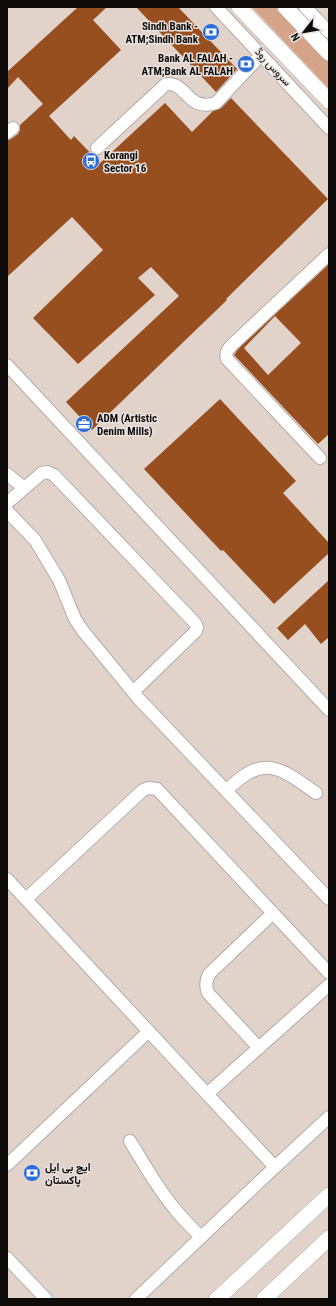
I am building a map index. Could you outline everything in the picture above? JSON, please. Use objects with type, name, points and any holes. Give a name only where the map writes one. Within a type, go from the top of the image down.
[{"type":"main road","points":[[239,7],[329,101]]},
{"type":"main road","points":[[285,7],[329,53]]},
{"type":"main road","points":[[217,1299],[329,1195]]},
{"type":"main road","points":[[264,1299],[329,1238]]},
{"type":"street","name":"سروس روڈ","points":[[216,7],[329,128]]},
{"type":"street","points":[[305,7],[329,32]]},
{"type":"street","points":[[97,148],[166,84],[172,83],[177,85],[194,102],[209,105],[216,103],[261,55]]},
{"type":"street","points":[[320,458],[227,359],[226,355],[227,350],[233,344],[329,254]]},
{"type":"street","points":[[7,366],[329,710]]},
{"type":"street","points":[[7,503],[42,473],[47,472],[54,475],[195,623],[197,627],[196,631],[133,692]]},
{"type":"street","points":[[7,474],[24,488]]},
{"type":"street","points":[[7,510],[35,540],[59,580],[75,619],[83,631],[133,692],[329,899]]},
{"type":"street","points":[[226,791],[247,773],[262,768],[276,768],[292,776],[316,793]]},
{"type":"street","points":[[26,899],[143,790],[153,788],[157,789],[329,973]]},
{"type":"street","points":[[7,880],[275,1167]]},
{"type":"street","points":[[259,1048],[208,993],[206,985],[209,974],[273,913]]},
{"type":"street","points":[[207,1094],[329,985]]},
{"type":"street","points":[[7,1165],[149,1031]]},
{"type":"street","points":[[136,1299],[329,1117]]},
{"type":"street","points":[[130,1141],[164,1194],[180,1215],[201,1237]]},
{"type":"street","points":[[7,1258],[46,1299]]},
{"type":"shaded area","points":[[7,7],[329,7],[329,1299],[7,1299]]},
{"type":"shaded area","points":[[252,7],[278,7],[329,61],[329,89]]},
{"type":"building","points":[[78,7],[107,7],[93,20],[121,50],[49,116],[71,140],[74,136],[100,163],[165,103],[192,132],[213,111],[221,108],[231,98],[328,199],[226,299],[227,300],[92,430],[66,402],[179,296],[151,267],[138,278],[155,295],[78,364],[33,318],[103,250],[72,217],[7,277],[7,140],[18,134],[20,125],[43,104],[18,77],[7,89],[7,72]]},
{"type":"building","points":[[136,7],[178,7],[237,69],[216,92]]},
{"type":"building","points":[[329,264],[329,434],[318,444],[234,355],[238,349]],"holes":[[[275,316],[301,343],[268,375],[244,348]]]},
{"type":"building","points":[[220,399],[296,481],[283,493],[329,543],[329,553],[274,604],[223,550],[221,551],[144,469]]},
{"type":"building","points":[[329,580],[329,637],[321,644],[305,624],[288,640],[277,628]]},
{"type":"place","name":"Sindh Bank - ATM;Sindh Bank","points":[[211,32]]},
{"type":"place","name":"Bank AL FALAH - ATM;Bank AL FALAH","points":[[246,64]]},
{"type":"place","name":"Korangi Sector 16","points":[[91,161]]},
{"type":"place","name":"ADM (Artistic Denim Mills)","points":[[84,424]]},
{"type":"place","name":"ایچ بی ایل پاکستان","points":[[32,1173]]}]
